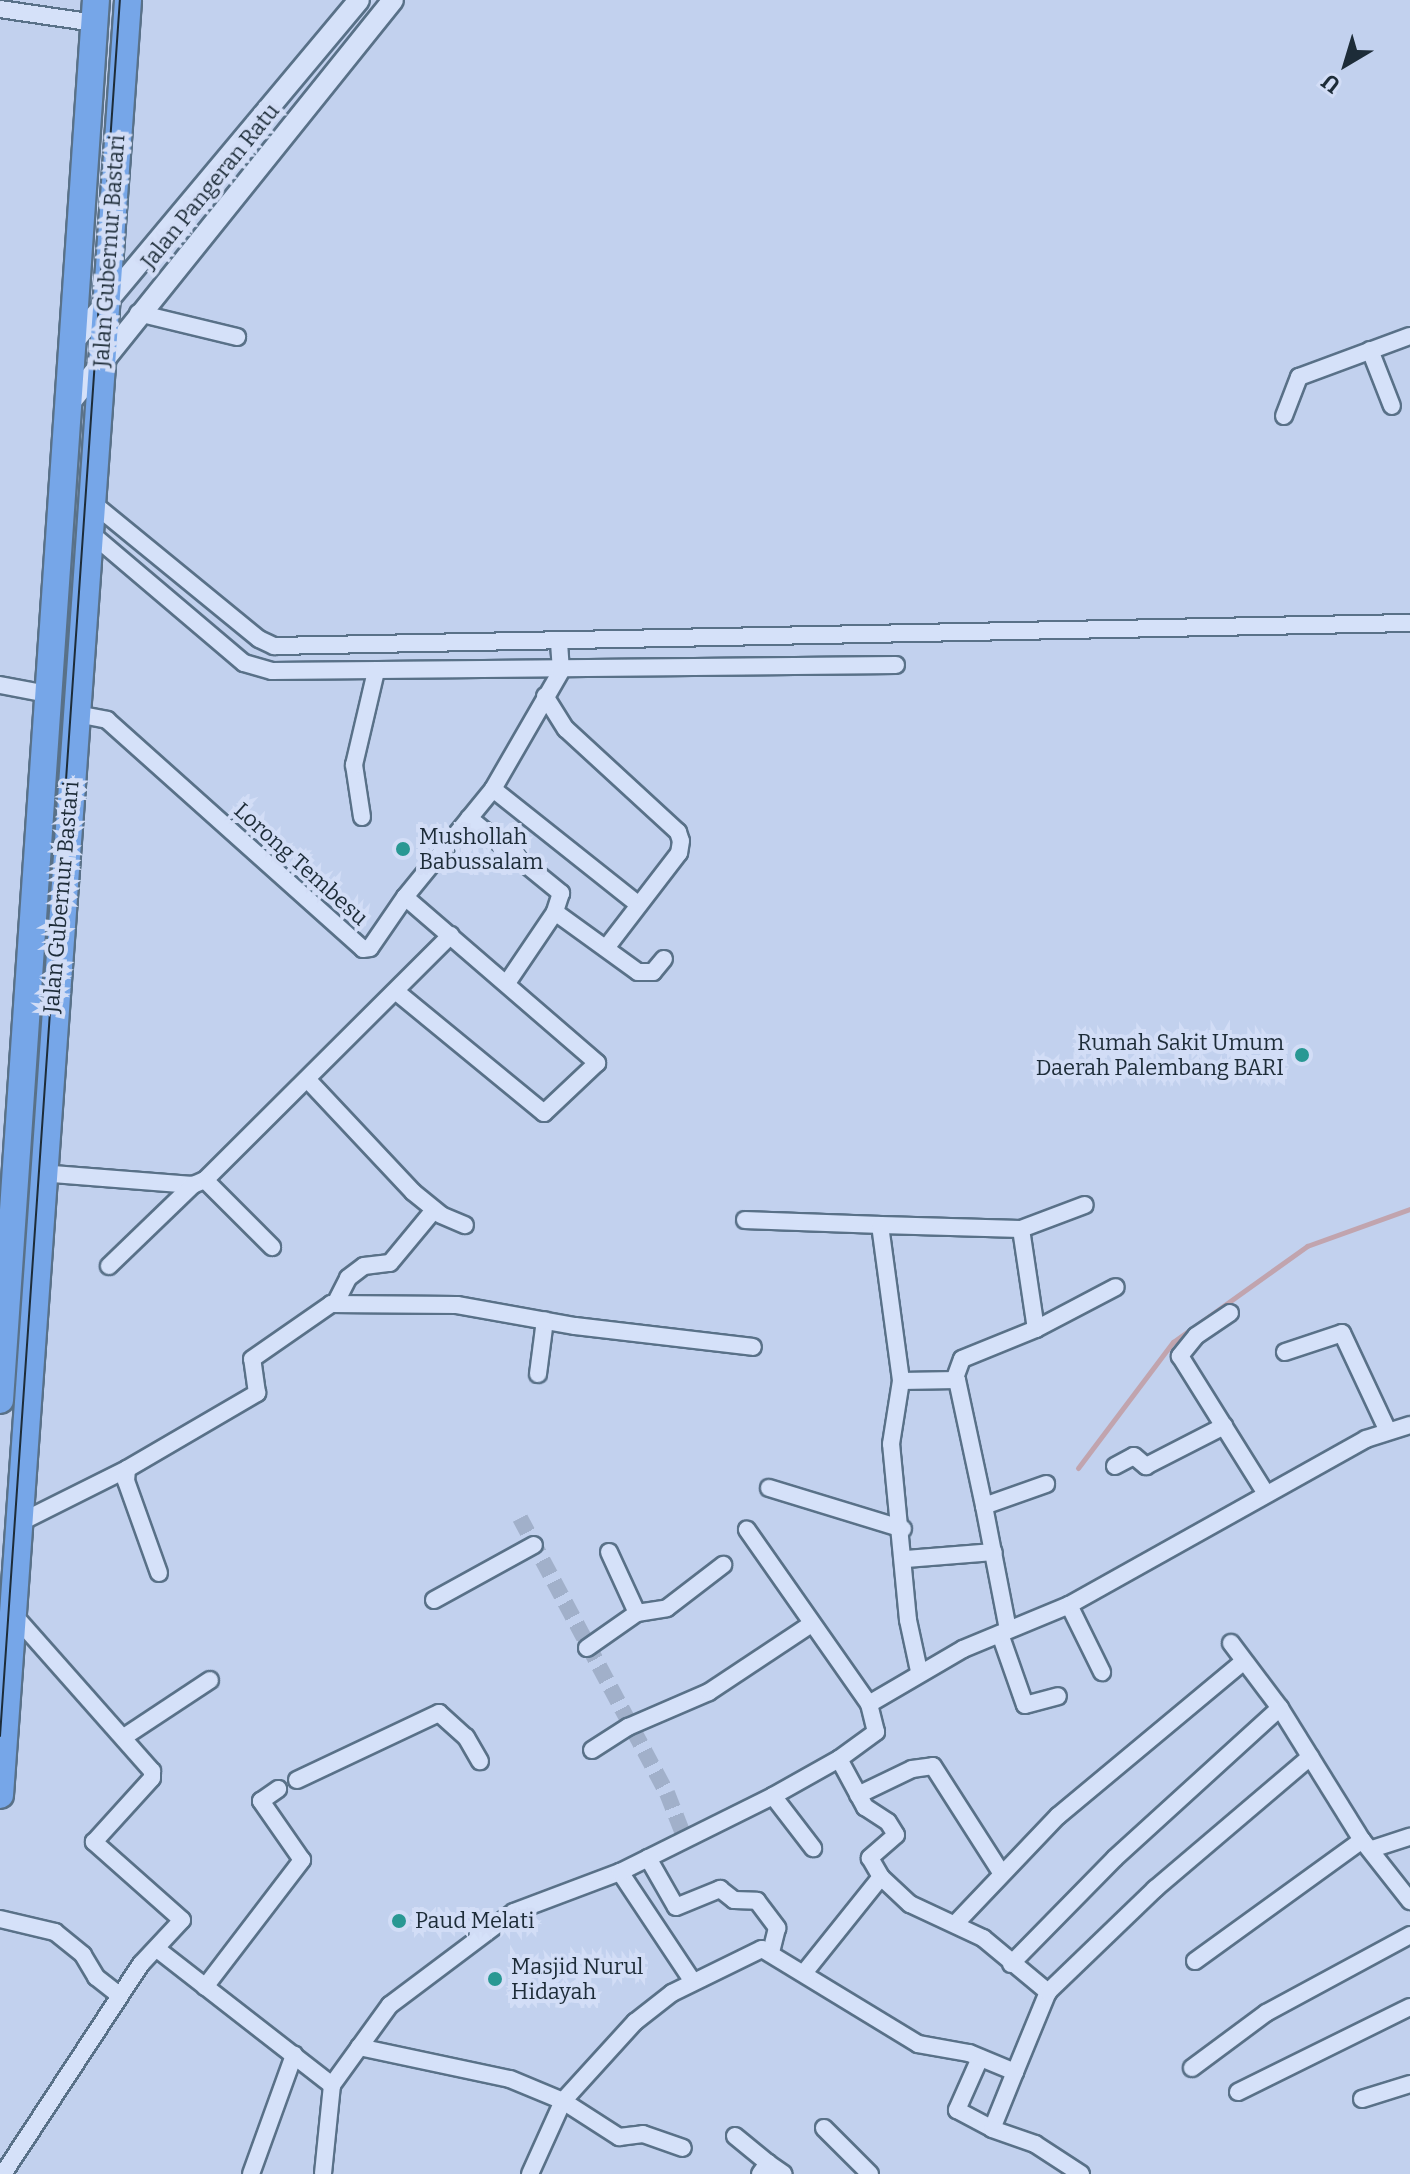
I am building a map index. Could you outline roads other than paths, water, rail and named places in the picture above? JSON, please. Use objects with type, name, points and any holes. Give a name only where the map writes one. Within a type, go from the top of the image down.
[{"type":"highway","name":"Jalan Gubernur Bastari","points":[[0,1398],[46,911],[77,714],[93,535],[104,307],[128,0]]},
{"type":"highway","name":"Jalan Gubernur Bastari","points":[[0,1795],[4,1691],[14,1615],[40,1173],[48,694],[96,11]]},
{"type":"street","name":"Jalan Pangeran Ratu","points":[[74,341],[359,0]]},
{"type":"street","name":"Jalan Pangeran Ratu","points":[[68,405],[138,313],[393,0]]},
{"type":"street","points":[[0,9],[96,11]]},
{"type":"street","points":[[138,313],[237,337]]},
{"type":"street","points":[[1284,416],[1299,377],[1410,336]]},
{"type":"street","points":[[1370,350],[1392,406]]},
{"type":"street","points":[[94,504],[259,639],[274,646],[1410,623]]},
{"type":"street","points":[[93,535],[244,663],[272,671],[561,671],[896,665]]},
{"type":"street","points":[[244,663],[259,639]]},
{"type":"street","points":[[398,993],[544,1113],[596,1065],[590,1054],[405,897],[493,789],[561,671],[559,640]]},
{"type":"street","points":[[362,817],[354,765],[376,671]]},
{"type":"street","points":[[0,685],[48,694]]},
{"type":"street","points":[[545,696],[566,729],[678,832],[679,853],[606,948]]},
{"type":"street","name":"Lorong Tembesu","points":[[77,714],[107,720],[363,949],[370,948],[405,897]]},
{"type":"street","points":[[493,789],[639,905]]},
{"type":"street","points":[[469,818],[561,893],[555,912],[535,949],[507,983]]},
{"type":"street","points":[[555,912],[645,974],[664,959]]},
{"type":"street","points":[[109,1266],[398,993],[451,935]]},
{"type":"street","points":[[307,1079],[361,1142],[434,1210],[465,1225]]},
{"type":"street","points":[[40,1173],[199,1182],[272,1247]]},
{"type":"street","points":[[745,1220],[1021,1229],[1085,1205]]},
{"type":"street","points":[[19,1523],[127,1469],[257,1393],[252,1359],[335,1304],[348,1278],[364,1266],[390,1263],[434,1210]]},
{"type":"street","points":[[880,1225],[901,1381],[891,1433],[906,1559],[908,1620],[919,1671]]},
{"type":"street","points":[[1021,1229],[1036,1329]]},
{"type":"street","points":[[1058,1696],[1025,1705],[1004,1632],[994,1552],[955,1378],[962,1359],[1036,1329],[1116,1287]]},
{"type":"street","points":[[335,1304],[457,1305],[545,1320],[753,1347]]},
{"type":"street","points":[[1230,1313],[1179,1353],[1265,1492]]},
{"type":"street","points":[[538,1374],[545,1320]]},
{"type":"street","points":[[1285,1352],[1342,1333],[1387,1429]]},
{"type":"street","points":[[901,1381],[955,1378]]},
{"type":"street","points":[[869,1704],[919,1671],[1069,1605],[1265,1492],[1387,1429],[1410,1425]]},
{"type":"street","points":[[1115,1466],[1134,1456],[1146,1466],[1224,1426]]},
{"type":"street","points":[[127,1469],[126,1481],[159,1573]]},
{"type":"street","points":[[984,1506],[1046,1484]]},
{"type":"street","points":[[769,1488],[903,1529]]},
{"type":"street","points":[[323,2174],[332,2085],[390,2005],[418,1979],[514,1912],[620,1872],[773,1796],[839,1759],[876,1732],[869,1704],[810,1625],[747,1530]]},
{"type":"street","points":[[434,1600],[534,1545]]},
{"type":"street","points":[[609,1552],[637,1613]]},
{"type":"street","points":[[906,1559],[994,1552]]},
{"type":"street","points":[[587,1648],[637,1613],[667,1608],[723,1565]]},
{"type":"street","points":[[1069,1605],[1102,1672]]},
{"type":"street","points":[[3,2174],[119,1995],[181,1917],[94,1842],[153,1774],[124,1737],[14,1615]]},
{"type":"street","points":[[592,1750],[628,1727],[709,1692],[810,1625]]},
{"type":"street","points":[[1231,1643],[1280,1708],[1367,1844],[1410,1901]]},
{"type":"street","points":[[956,1923],[1058,1816],[1244,1661]]},
{"type":"street","points":[[124,1737],[210,1680]]},
{"type":"street","points":[[1011,1964],[1115,1858],[1280,1708]]},
{"type":"street","points":[[297,1780],[439,1713],[466,1737],[480,1761]]},
{"type":"street","points":[[992,2129],[1048,1992],[1155,1889],[1310,1757]]},
{"type":"street","points":[[839,1759],[858,1795],[896,1835],[870,1858],[881,1877],[910,1904],[956,1923],[1048,1992]]},
{"type":"street","points":[[858,1795],[912,1769],[933,1766],[1002,1874]]},
{"type":"street","points":[[205,1987],[302,1860],[261,1801],[278,1789]]},
{"type":"street","points":[[773,1796],[813,1848]]},
{"type":"street","points":[[1195,1961],[1367,1844],[1410,1837]]},
{"type":"street","points":[[648,1858],[676,1907],[720,1889],[734,1900],[757,1901],[777,1928],[771,1952]]},
{"type":"street","points":[[620,1872],[693,1982]]},
{"type":"street","points":[[804,1973],[881,1877]]},
{"type":"street","points":[[0,1919],[55,1932],[83,1955],[96,1977],[119,1995]]},
{"type":"street","points":[[1192,2068],[1266,2013],[1410,1935]]},
{"type":"street","points":[[157,1949],[332,2085]]},
{"type":"street","points":[[530,2174],[563,2101],[635,2022],[693,1982],[755,1951],[771,1952],[918,2044],[980,2058],[1015,2072]]},
{"type":"street","points":[[1238,2092],[1410,2007]]},
{"type":"street","points":[[359,2047],[510,2079],[563,2101],[619,2137],[643,2134],[683,2148]]},
{"type":"street","points":[[251,2174],[294,2055]]},
{"type":"street","points":[[980,2058],[957,2110],[992,2129],[1035,2144],[1081,2174]]},
{"type":"street","points":[[1362,2099],[1410,2084]]},
{"type":"street","points":[[824,2128],[870,2174]]},
{"type":"street","points":[[735,2136],[764,2168],[784,2174]]},
{"type":"waterway","points":[[1078,1468],[1173,1342],[1307,1246],[1410,1209]]},
{"type":"tunnel","points":[[520,1518],[667,1793],[685,1839]]},
{"type":"tram line","points":[[0,1736],[120,0]]},
{"type":"place","name":"Mushollah Babussalam","points":[[403,849]]},
{"type":"place","name":"Rumah Sakit Umum Daerah Palembang BARI","points":[[1302,1055]]},
{"type":"place","name":"Paud Melati","points":[[399,1921]]},
{"type":"place","name":"Masjid Nurul Hidayah","points":[[495,1979]]}]
